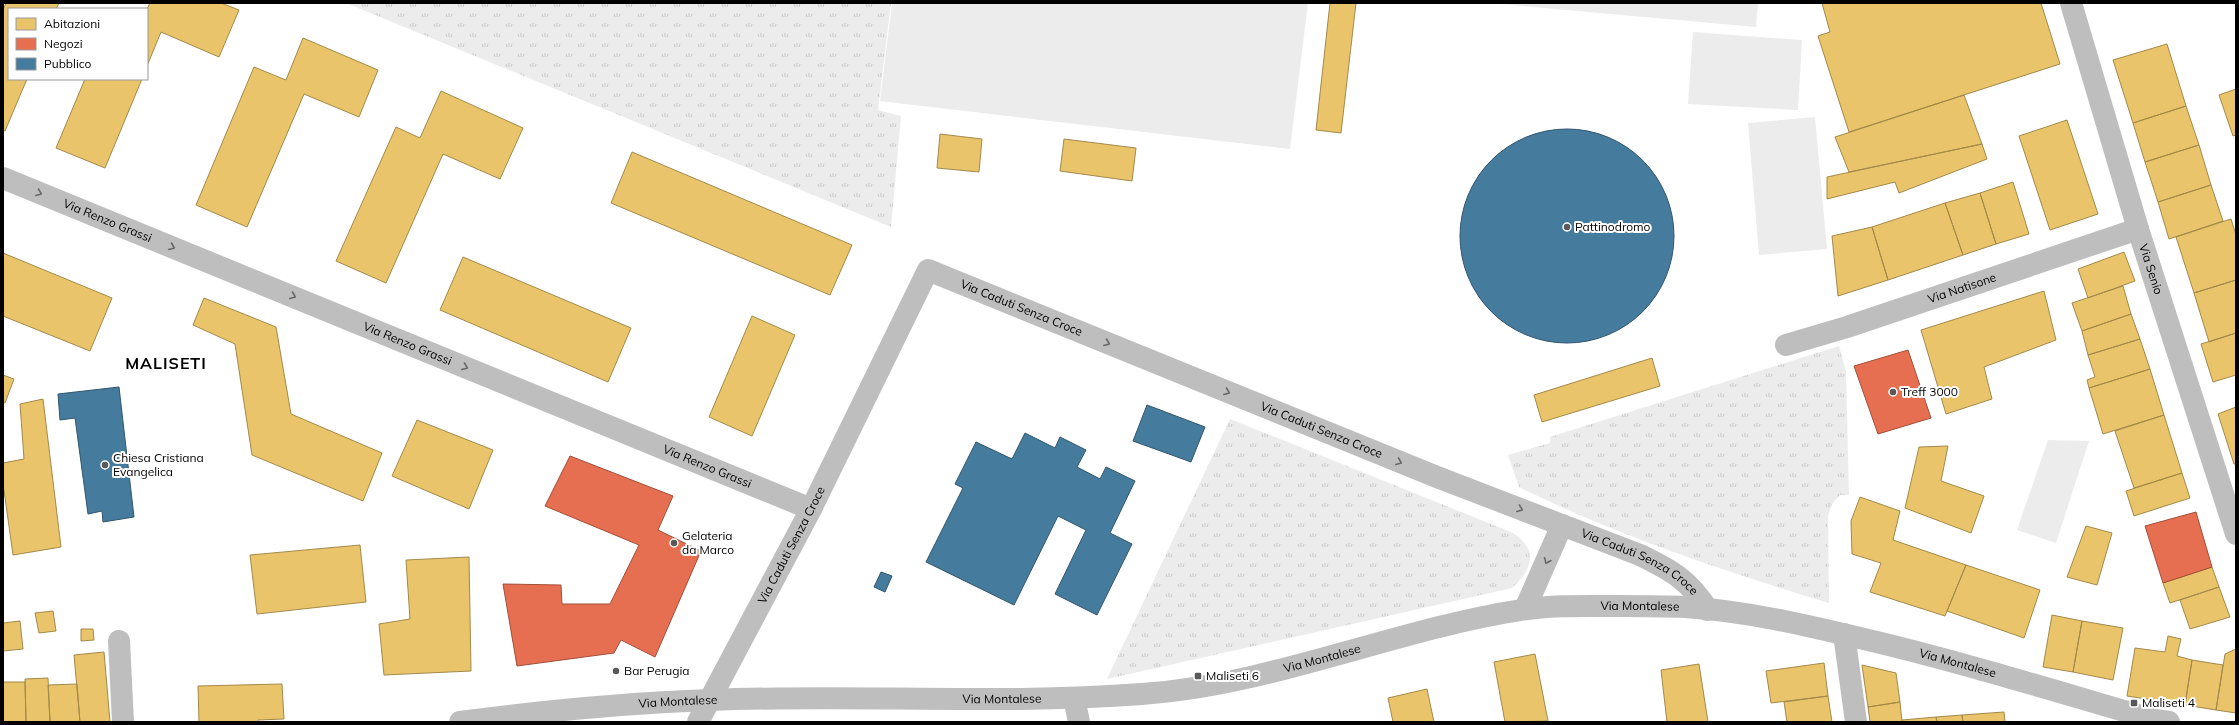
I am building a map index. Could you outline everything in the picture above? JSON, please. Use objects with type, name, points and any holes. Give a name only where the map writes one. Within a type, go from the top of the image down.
[{"type":"street","name":"Via Senio","points":[[2071,3],[2138,229],[2236,534]]},
{"type":"street","name":"Via Renzo Grassi","points":[[3,178],[811,509]]},
{"type":"street","name":"Via Natisone","points":[[1786,346],[1847,327],[2138,229]]},
{"type":"street","name":"Via Caduti Senza Croce","points":[[698,722],[738,650],[811,509],[928,270],[1437,477],[1640,555],[1664,566],[1686,581],[1708,610]]},
{"type":"street","points":[[1525,609],[1562,525]]},
{"type":"street","name":"Via Montalese","points":[[460,722],[544,711],[709,700],[1074,698],[1180,691],[1225,683],[1448,625],[1525,609],[1628,606],[1708,610],[1790,622],[1919,652],[2155,720],[2169,722]]},
{"type":"street","points":[[1844,634],[1856,722]]},
{"type":"street","points":[[119,641],[122,722]]},
{"type":"street","points":[[1074,698],[1080,722]]},
{"type":"street","points":[[604,708],[622,722]]},
{"type":"green space","points":[[346,3],[891,3],[878,110],[901,116],[891,227]]},
{"type":"green space","points":[[892,3],[1308,3],[1290,149],[880,101]]},
{"type":"green space","points":[[1489,3],[1758,3],[1756,27]]},
{"type":"green space","points":[[1693,32],[1802,40],[1798,110],[1688,104]]},
{"type":"green space","points":[[1815,117],[1827,249],[1759,255],[1748,123]]},
{"type":"green space","points":[[1839,346],[1846,372],[1849,495],[1840,495],[1832,504],[1828,515],[1829,603],[1711,565],[1633,537],[1556,505],[1519,487],[1508,455],[1550,443],[1550,437]]},
{"type":"green space","points":[[1230,419],[1511,532],[1520,538],[1526,545],[1529,552],[1530,559],[1525,574],[1512,588],[1107,679]]},
{"type":"green space","points":[[2048,440],[2089,441],[2056,543],[2017,530]]},
{"type":"building: Abitazioni","points":[[6,3],[59,3],[56,8],[8,8],[8,80],[27,80],[5,131],[3,130],[3,10]]},
{"type":"building: Abitazioni","points":[[150,3],[221,3],[239,10],[219,57],[161,32],[148,64],[148,8]]},
{"type":"building: Abitazioni","points":[[1330,3],[1356,3],[1341,133],[1316,130]]},
{"type":"building: Abitazioni","points":[[1822,3],[2041,3],[2060,64],[1849,132],[1818,36],[1830,32]]},
{"type":"building: Abitazioni","points":[[303,38],[378,70],[359,117],[304,94],[247,227],[196,205],[254,67],[286,80]]},
{"type":"building: Abitazioni","points":[[2167,44],[2186,106],[2133,123],[2113,60]]},
{"type":"building: Abitazioni","points":[[85,80],[142,80],[105,168],[56,148]]},
{"type":"building: Abitazioni","points":[[2236,89],[2236,135],[2233,136],[2219,95]]},
{"type":"building: Abitazioni","points":[[441,91],[523,128],[500,179],[443,154],[386,283],[336,261],[396,127],[420,138]]},
{"type":"building: Abitazioni","points":[[1964,95],[1982,144],[1849,172],[1835,137]]},
{"type":"building: Abitazioni","points":[[2186,106],[2199,145],[2145,162],[2133,123]]},
{"type":"building: Abitazioni","points":[[2067,120],[2098,214],[2050,230],[2019,136]]},
{"type":"building: Abitazioni","points":[[940,134],[982,139],[979,172],[937,168]]},
{"type":"building: Abitazioni","points":[[1064,139],[1136,148],[1132,181],[1060,171]]},
{"type":"building: Abitazioni","points":[[1982,144],[1987,159],[1899,193],[1895,182],[1827,199],[1827,177]]},
{"type":"building: Abitazioni","points":[[2199,145],[2211,185],[2158,202],[2145,162]]},
{"type":"building: Abitazioni","points":[[632,152],[852,245],[830,295],[611,203]]},
{"type":"building: Abitazioni","points":[[2013,182],[2029,234],[1996,244],[1980,193]]},
{"type":"building: Abitazioni","points":[[2211,185],[2223,221],[2169,239],[2158,202]]},
{"type":"building: Abitazioni","points":[[1980,193],[1996,244],[1963,255],[1945,203]]},
{"type":"building: Abitazioni","points":[[1945,203],[1963,255],[1888,280],[1872,227]]},
{"type":"building: Abitazioni","points":[[2231,219],[2236,235],[2236,280],[2194,293],[2176,237]]},
{"type":"building: Abitazioni","points":[[1872,227],[1888,280],[1838,296],[1832,236]]},
{"type":"building: Abitazioni","points":[[2124,252],[2135,281],[2088,298],[2078,269]]},
{"type":"building: Abitazioni","points":[[3,253],[112,298],[90,351],[3,316]]},
{"type":"building: Abitazioni","points":[[463,257],[631,328],[608,382],[440,310]]},
{"type":"building: Abitazioni","points":[[2236,280],[2236,333],[2209,342],[2194,293]]},
{"type":"building: Abitazioni","points":[[2123,286],[2131,314],[2082,331],[2072,303]]},
{"type":"building: Abitazioni","points":[[2044,291],[2056,340],[1984,367],[1992,399],[1946,414],[1921,330]]},
{"type":"building: Abitazioni","points":[[204,298],[276,327],[291,414],[382,453],[363,501],[252,455],[235,344],[193,325]]},
{"type":"building: Abitazioni","points":[[2131,314],[2140,339],[2088,355],[2082,331]]},
{"type":"building: Abitazioni","points":[[752,316],[795,335],[752,436],[709,417]]},
{"type":"building: Abitazioni","points":[[2236,333],[2236,375],[2213,382],[2201,344]]},
{"type":"building: Abitazioni","points":[[2140,339],[2150,369],[2089,388],[2087,380],[2095,377],[2088,355]]},
{"type":"building: Abitazioni","points":[[1652,358],[1660,386],[1542,422],[1534,395]]},
{"type":"building: Abitazioni","points":[[2150,369],[2164,415],[2103,434],[2089,388]]},
{"type":"building: Abitazioni","points":[[3,375],[14,379],[5,403],[3,402]]},
{"type":"building: Abitazioni","points":[[43,399],[61,547],[13,555],[3,483],[3,463],[24,459],[20,404]]},
{"type":"building: Abitazioni","points":[[2236,407],[2236,464],[2234,464],[2218,414]]},
{"type":"building: Abitazioni","points":[[2164,415],[2182,473],[2134,488],[2115,431]]},
{"type":"building: Abitazioni","points":[[417,420],[493,450],[469,509],[392,476]]},
{"type":"building: Abitazioni","points":[[1948,446],[1941,481],[1984,496],[1971,533],[1905,508],[1919,447]]},
{"type":"building: Abitazioni","points":[[2182,473],[2190,498],[2134,516],[2126,491]]},
{"type":"building: Abitazioni","points":[[1860,497],[1900,511],[1893,540],[1966,565],[1945,616],[1870,592],[1881,563],[1852,554],[1851,521]]},
{"type":"building: Abitazioni","points":[[2086,526],[2112,533],[2097,585],[2067,577]]},
{"type":"building: Abitazioni","points":[[360,545],[366,602],[257,614],[250,555]]},
{"type":"building: Abitazioni","points":[[469,557],[471,671],[384,675],[379,624],[410,619],[406,560]]},
{"type":"building: Abitazioni","points":[[1966,565],[2040,590],[2024,638],[1947,611]]},
{"type":"building: Abitazioni","points":[[2212,567],[2219,587],[2170,603],[2163,583]]},
{"type":"building: Abitazioni","points":[[2219,587],[2230,617],[2190,629],[2180,600]]},
{"type":"building: Abitazioni","points":[[53,611],[56,631],[39,633],[35,613]]},
{"type":"building: Abitazioni","points":[[2052,615],[2082,621],[2073,672],[2043,667]]},
{"type":"building: Abitazioni","points":[[20,621],[23,649],[3,651],[3,623]]},
{"type":"building: Abitazioni","points":[[2082,621],[2123,628],[2113,680],[2073,672]]},
{"type":"building: Abitazioni","points":[[81,629],[93,629],[94,640],[81,641]]},
{"type":"building: Abitazioni","points":[[2168,636],[2181,639],[2177,656],[2192,660],[2185,705],[2127,696],[2135,648],[2165,652]]},
{"type":"building: Abitazioni","points":[[2236,649],[2236,713],[2216,710],[2225,654]]},
{"type":"building: Abitazioni","points":[[104,652],[110,722],[80,722],[74,655]]},
{"type":"building: Abitazioni","points":[[1535,654],[1548,721],[1505,722],[1494,662]]},
{"type":"building: Abitazioni","points":[[2192,660],[2223,665],[2216,710],[2185,705]]},
{"type":"building: Abitazioni","points":[[1824,663],[1828,696],[1771,703],[1766,671]]},
{"type":"building: Abitazioni","points":[[1699,664],[1708,722],[1667,722],[1661,670]]},
{"type":"building: Abitazioni","points":[[1862,665],[1896,673],[1900,702],[1868,707]]},
{"type":"building: Abitazioni","points":[[48,678],[50,722],[26,722],[25,679]]},
{"type":"building: Abitazioni","points":[[3,682],[25,682],[26,722],[3,722]]},
{"type":"building: Abitazioni","points":[[77,684],[80,722],[50,722],[48,685]]},
{"type":"building: Abitazioni","points":[[282,684],[284,719],[258,720],[258,722],[199,722],[198,686]]},
{"type":"building: Abitazioni","points":[[1427,689],[1434,722],[1393,722],[1388,698]]},
{"type":"building: Abitazioni","points":[[1828,696],[1832,722],[1787,722],[1784,702]]},
{"type":"building: Abitazioni","points":[[1900,702],[1902,722],[1870,722],[1868,707]]},
{"type":"building: Abitazioni","points":[[2004,712],[2005,722],[1963,722],[1962,715]]},
{"type":"building: Abitazioni","points":[[1962,715],[1963,722],[1937,722],[1936,717]]},
{"type":"building: Abitazioni","points":[[1936,717],[1937,722],[1902,722],[1902,720]]},
{"type":"building: Negozi","name":"Treff 3000","points":[[1908,350],[1931,418],[1878,434],[1854,366]]},
{"type":"building: Negozi","points":[[570,456],[673,496],[658,530],[701,551],[655,657],[621,640],[614,653],[517,666],[503,584],[561,585],[562,604],[610,604],[639,545],[545,506]]},
{"type":"building: Negozi","points":[[2196,512],[2212,567],[2163,583],[2145,526]]},
{"type":"building: Pubblico","name":"Pattinodromo","points":[[1567,129],[1588,131],[1608,137],[1635,153],[1650,168],[1666,195],[1672,215],[1674,236],[1672,257],[1666,277],[1650,304],[1635,319],[1608,335],[1588,341],[1567,343],[1546,341],[1526,335],[1499,319],[1484,304],[1468,277],[1462,257],[1460,236],[1462,215],[1468,195],[1484,168],[1499,153],[1526,137],[1546,131]]},
{"type":"building: Pubblico","name":"Chiesa Cristiana Evangelica","points":[[119,387],[134,517],[103,522],[102,511],[88,514],[75,418],[60,420],[58,394]]},
{"type":"building: Pubblico","points":[[1147,405],[1205,427],[1191,462],[1133,441]]},
{"type":"building: Pubblico","points":[[1025,433],[1055,448],[1060,437],[1086,450],[1077,467],[1100,479],[1106,467],[1135,481],[1110,533],[1132,544],[1097,615],[1055,594],[1086,530],[1058,516],[1014,605],[926,562],[963,488],[955,484],[976,442],[1012,459]]},
{"type":"building: Pubblico","points":[[881,572],[892,576],[885,592],[874,587]]},
{"type":"place","name":"Pattinodromo","points":[[1567,227]]},
{"type":"place","name":"Treff 3000","points":[[1893,392]]},
{"type":"place","name":"Chiesa Cristiana Evangelica","points":[[105,465]]},
{"type":"place","name":"Gelateria da Marco","points":[[674,543]]},
{"type":"place","name":"Bar Perugia","points":[[616,671]]},
{"type":"place","name":"Maliseti 6","points":[[1198,676]]},
{"type":"place","name":"Maliseti 4","points":[[2134,703]]},
{"type":"district","name":"MALISETI","points":[[166,363]]}]
